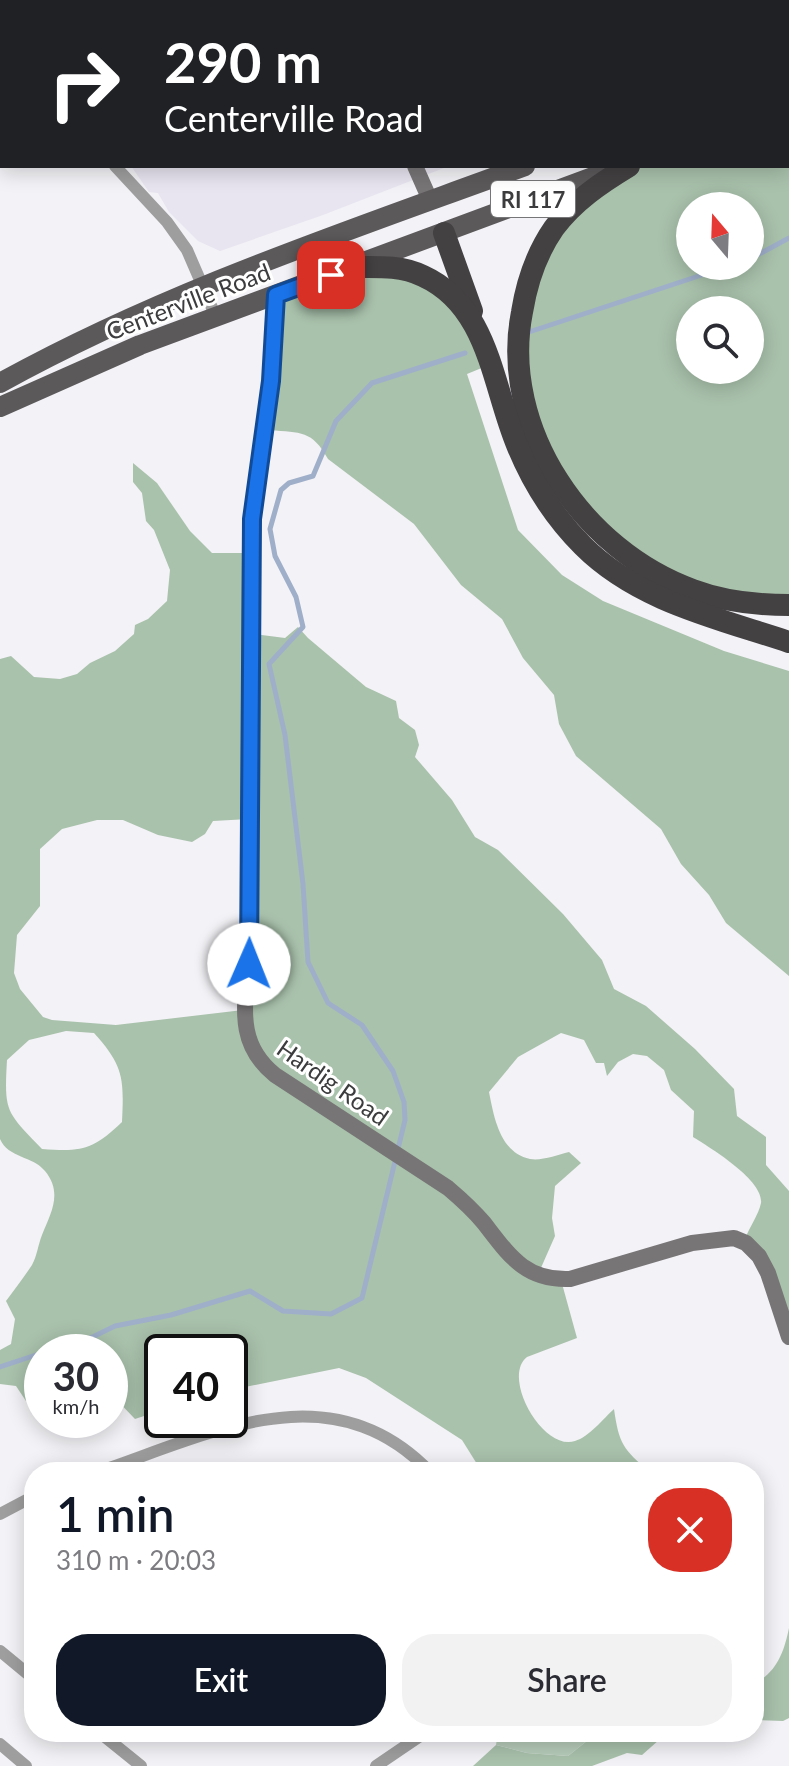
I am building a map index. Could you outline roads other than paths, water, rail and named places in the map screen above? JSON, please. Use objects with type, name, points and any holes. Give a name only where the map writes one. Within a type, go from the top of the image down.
[{"type":"highway","points":[[626,168],[596,186],[556,226],[537,255],[527,285],[519,325],[517,360],[522,401],[536,440],[582,513],[617,547],[653,571],[691,590],[726,600],[758,605],[789,605]]},
{"type":"highway","points":[[444,233],[515,442],[531,478],[554,512],[583,546],[617,575],[659,599],[789,642]]},
{"type":"highway","points":[[352,267],[399,268],[423,275],[444,288],[461,304],[478,327]]},
{"type":"main road","name":"Centerville Road","points":[[0,383],[112,326],[202,288],[519,168]]},
{"type":"main road","name":"Centerville Road","points":[[0,407],[140,345],[617,168]]},
{"type":"main road","points":[[430,200],[444,233]]},
{"type":"street","points":[[117,168],[167,222],[192,258],[216,317]]},
{"type":"street","points":[[416,168],[430,200]]},
{"type":"street","name":"Hardig Road","points":[[276,295],[270,396],[252,519],[249,957],[245,994],[245,1023],[251,1047],[265,1067],[404,1157],[465,1202],[510,1255],[530,1272],[543,1277],[570,1279],[702,1241],[726,1237],[741,1240],[753,1248],[768,1273],[789,1337]]},
{"type":"street","points":[[126,1462],[251,1421],[312,1415],[366,1426],[393,1441],[418,1462]]},
{"type":"street","points":[[0,1514],[24,1501]]},
{"type":"street","points":[[0,1651],[24,1671]]},
{"type":"street","points":[[111,1742],[141,1766]]},
{"type":"street","points":[[376,1766],[411,1742]]},
{"type":"street","points":[[0,1744],[26,1766]]},
{"type":"waterway","points":[[764,251],[789,238]]},
{"type":"waterway","points":[[529,332],[687,280]]},
{"type":"waterway","points":[[99,1334],[115,1326],[171,1315],[250,1291],[283,1311],[331,1314],[362,1298],[405,1120],[404,1102],[393,1071],[362,1025],[328,1003],[308,962],[303,884],[285,735],[269,664],[303,627],[296,597],[275,556],[270,529],[281,490],[289,483],[313,476],[336,421],[372,383],[465,353]]},
{"type":"waterway","points":[[0,1367],[24,1359]]}]
